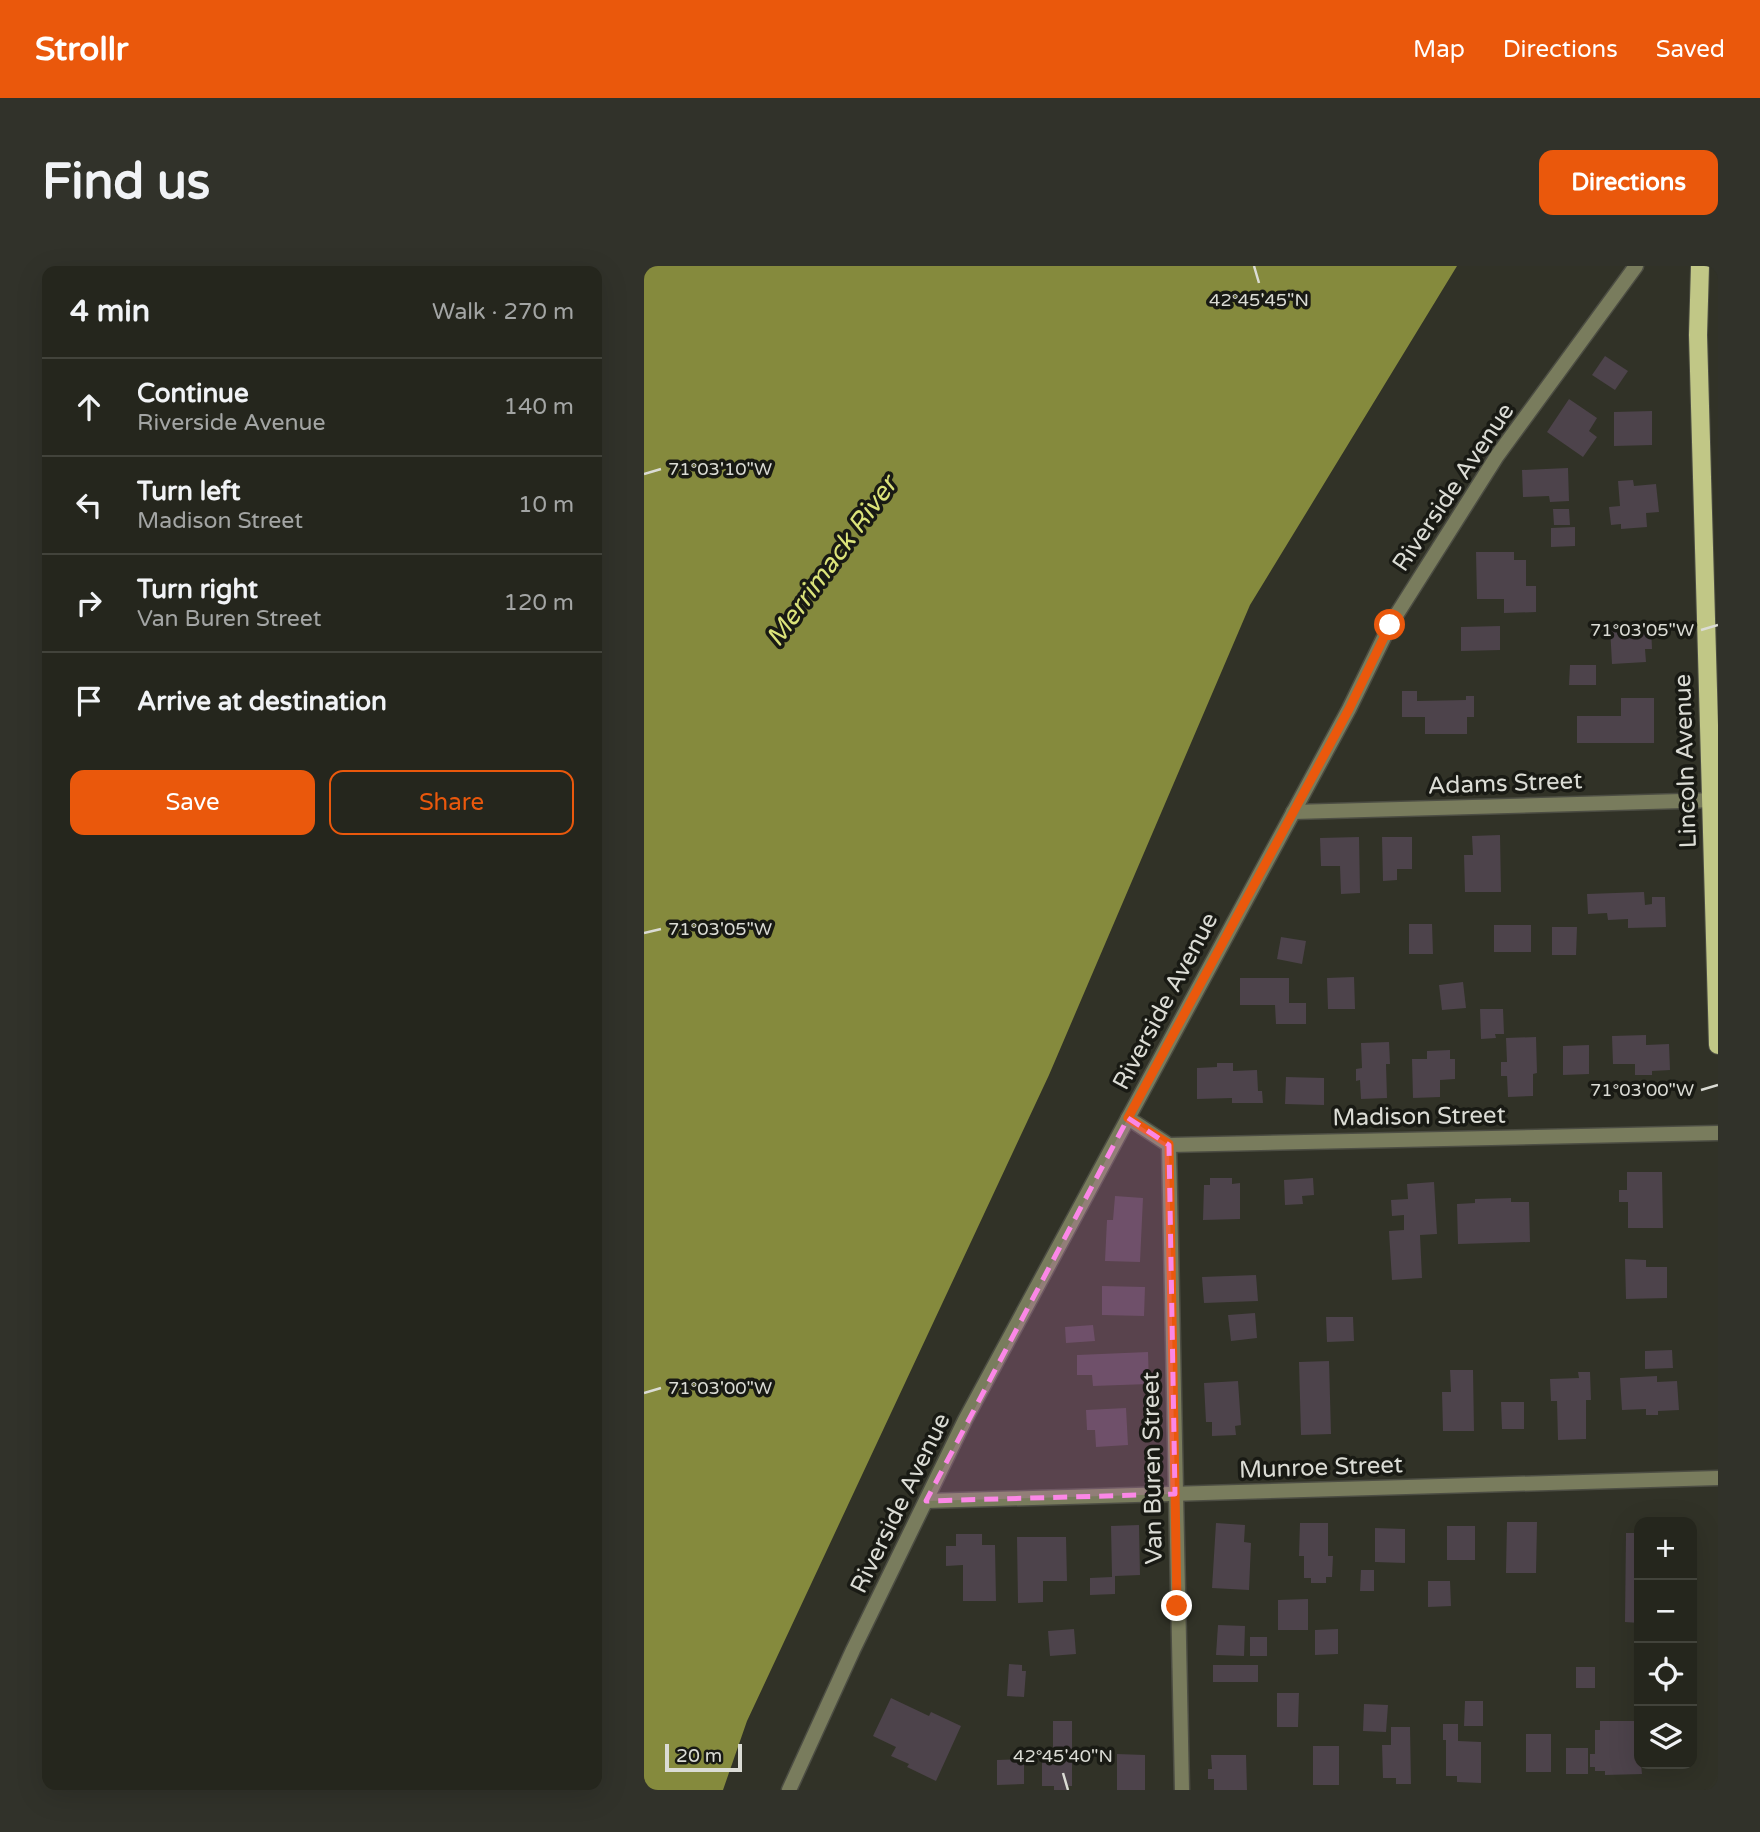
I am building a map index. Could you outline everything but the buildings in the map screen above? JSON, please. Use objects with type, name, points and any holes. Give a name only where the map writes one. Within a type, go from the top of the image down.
[{"type":"main road","name":"Lincoln Avenue","points":[[1700,266],[1698,335],[1714,800],[1718,1045]]},
{"type":"street","name":"Riverside Avenue","points":[[789,1790],[965,1420],[1349,709],[1390,625],[1497,456],[1636,266]]},
{"type":"street","name":"Adams Street","points":[[1293,812],[1714,800]]},
{"type":"street","points":[[1128,1118],[1169,1144]]},
{"type":"street","name":"Madison Street","points":[[1169,1144],[1718,1133]]},
{"type":"street","name":"Van Buren Street","points":[[1169,1144],[1182,1790]]},
{"type":"street","name":"Munroe Street","points":[[926,1501],[1718,1478]]},
{"type":"highlighted area","points":[[1128,1118],[1169,1145],[1175,1494],[926,1501]]},
{"type":"water","name":"Merrimack River","points":[[644,266],[1457,266],[1250,605],[1049,1075],[747,1721],[723,1790],[644,1790]]},
{"type":"route","points":[[1177,1606],[1169,1144],[1128,1118],[1349,709],[1390,625]]}]
